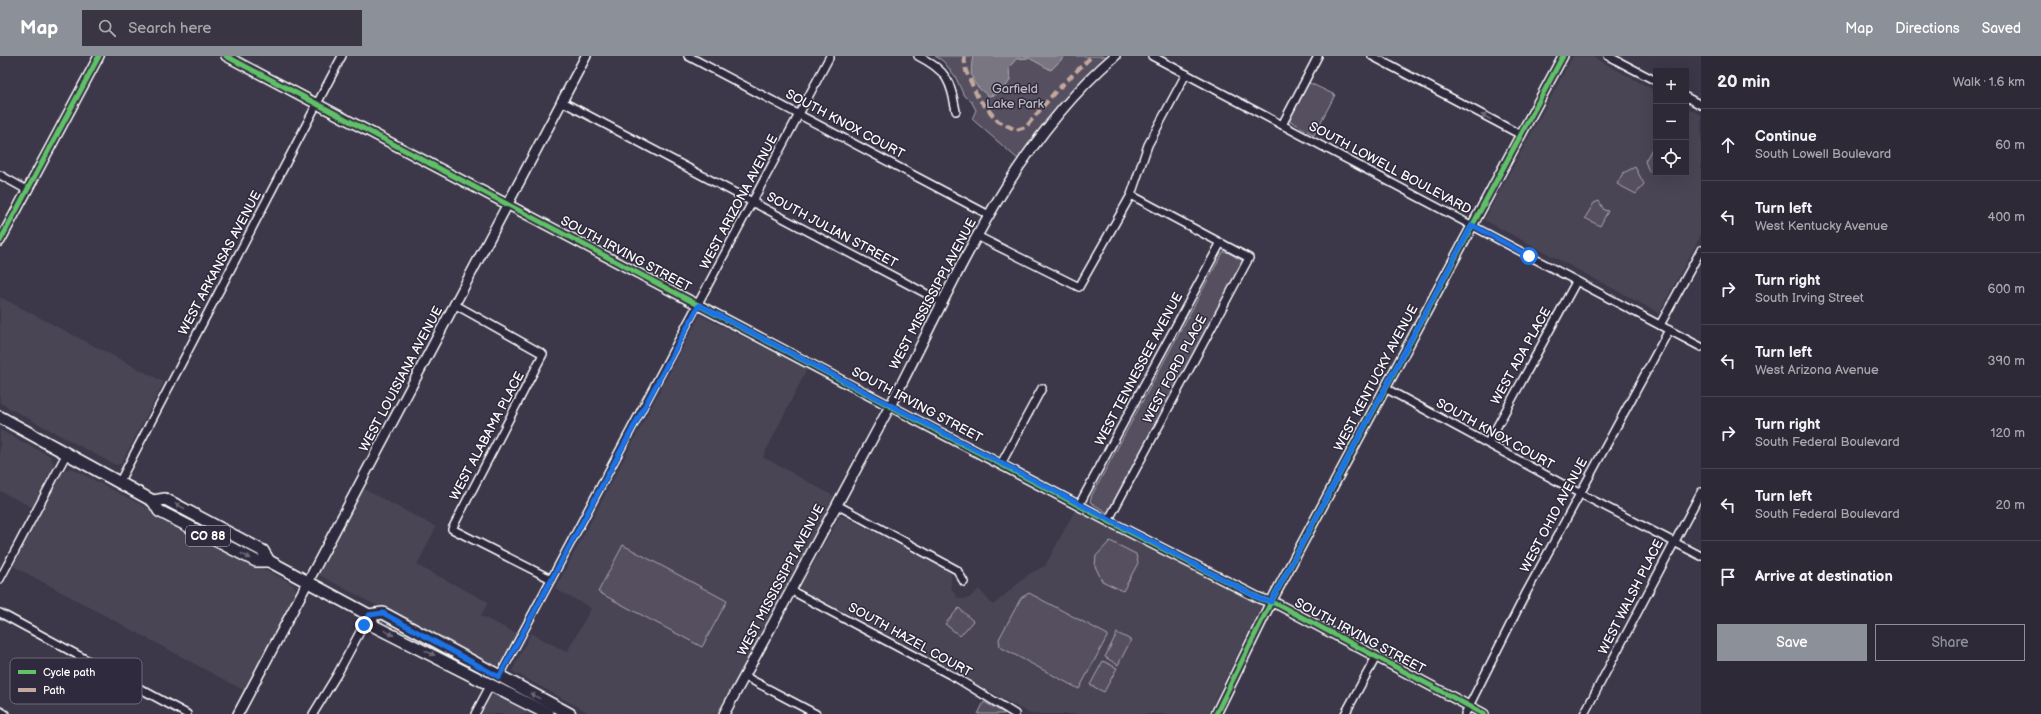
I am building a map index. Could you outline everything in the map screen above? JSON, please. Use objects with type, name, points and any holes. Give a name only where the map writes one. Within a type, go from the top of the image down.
[{"type":"main road","name":"CO 88","points":[[0,417],[120,481],[153,501],[159,510],[256,561],[269,561],[369,615],[383,613],[548,714]]},
{"type":"main road","name":"CO 88","points":[[495,681],[570,714]]},
{"type":"street","points":[[0,241],[99,56]]},
{"type":"street","name":"SOUTH IRVING STREET","points":[[226,56],[1108,521],[1259,598],[1271,602],[1376,657],[1467,710],[1484,714]]},
{"type":"street","name":"WEST ARKANSAS AVENUE","points":[[120,481],[342,56]]},
{"type":"street","name":"WEST LOUISIANA AVENUE","points":[[238,714],[454,304],[509,205],[561,101],[586,56]]},
{"type":"street","name":"SOUTH KNOX COURT","points":[[688,56],[989,215]]},
{"type":"street","name":"WEST ARIZONA AVENUE","points":[[475,714],[495,681],[551,579],[699,305],[830,56]]},
{"type":"street","points":[[918,56],[934,64],[951,84],[956,111]]},
{"type":"street","name":"WEST MISSISSIPPI AVENUE","points":[[724,714],[890,406],[942,302],[989,215],[1023,159],[1042,134],[1083,86],[1115,56]]},
{"type":"street","name":"SOUTH LOWELL BOULEVARD","points":[[1152,56],[1701,347]]},
{"type":"street","points":[[1282,125],[1318,56]]},
{"type":"street","points":[[1372,56],[1521,135]]},
{"type":"street","name":"WEST KENTUCKY AVENUE","points":[[1216,714],[1271,602],[1563,56]]},
{"type":"street","points":[[1608,56],[1653,79]]},
{"type":"street","points":[[977,236],[1079,287],[1131,195],[1148,145],[1186,74]]},
{"type":"street","points":[[1689,99],[1701,105]]},
{"type":"street","name":"SOUTH JULIAN STREET","points":[[561,101],[942,302]]},
{"type":"street","points":[[0,175],[27,190]]},
{"type":"street","points":[[1131,195],[1220,244]]},
{"type":"street","name":"WEST TENNESSEE AVENUE","points":[[1079,505],[1220,244]]},
{"type":"street","name":"WEST FORD PLACE","points":[[1108,521],[1249,258],[1220,244]]},
{"type":"street","points":[[1660,325],[1701,250]]},
{"type":"street","name":"WEST ADA PLACE","points":[[1488,443],[1576,282]]},
{"type":"street","name":"WEST ALABAMA PLACE","points":[[454,304],[543,354],[452,529],[551,579]]},
{"type":"street","name":"WEST OHIO AVENUE","points":[[1467,710],[1525,595],[1579,493],[1669,330]]},
{"type":"street","points":[[1001,464],[1042,388]]},
{"type":"street","name":"SOUTH KNOX COURT","points":[[1385,388],[1579,493],[1674,540],[1701,556]]},
{"type":"street","points":[[0,579],[67,453]]},
{"type":"street","name":"WEST WALSH PLACE","points":[[1584,714],[1674,540],[1701,492]]},
{"type":"street","points":[[837,505],[957,570],[964,582]]},
{"type":"street","name":"SOUTH HAZEL COURT","points":[[792,590],[958,679],[1015,714]]},
{"type":"street","points":[[0,613],[83,658]]},
{"type":"street","points":[[313,714],[338,673],[369,615]]},
{"type":"street","points":[[1345,714],[1376,657]]},
{"type":"street","points":[[744,676],[816,714]]},
{"type":"street","points":[[142,690],[187,714]]},
{"type":"street","points":[[0,711],[5,714]]},
{"type":"shaded area","points":[[973,56],[1065,56],[1051,70],[1029,58],[1016,59],[1009,68],[1010,80],[1002,93],[989,96],[978,88],[973,79],[971,69]]},
{"type":"shaded area","points":[[1573,56],[1591,56],[1653,89],[1653,176],[1689,176],[1689,109],[1701,115],[1701,235],[1659,313],[1484,220]]},
{"type":"shaded area","points":[[0,297],[164,382],[121,464],[115,465],[0,403]]},
{"type":"shaded area","points":[[700,315],[807,369],[763,457],[834,496],[719,714],[591,714],[512,671],[531,633],[567,652],[591,608],[555,589]]},
{"type":"shaded area","points":[[0,430],[50,456],[54,465],[32,507],[0,491]]},
{"type":"shaded area","points":[[71,468],[291,583],[296,588],[295,594],[245,691],[13,566],[63,471]]},
{"type":"shaded area","points":[[364,489],[436,527],[417,565],[488,602],[481,616],[518,634],[501,668],[496,669],[319,575],[318,572],[321,565]]},
{"type":"shaded area","points":[[1076,508],[1261,606],[1208,714],[1030,714],[933,659],[801,589],[800,585],[803,578],[808,573],[840,516],[846,517],[950,572],[951,588],[957,597],[961,599],[969,598],[979,589],[993,605],[1029,574],[1045,566]]},
{"type":"shaded area","points":[[492,689],[537,714],[479,714]]},
{"type":"green space","name":"Garfield Lake Park","points":[[935,56],[1109,56],[1072,92],[1049,118],[1028,145],[1019,160],[972,119],[976,110],[971,101],[964,96],[955,76],[943,61]]},
{"type":"green space","points":[[1310,83],[1335,95],[1314,135],[1289,120],[1307,84]]},
{"type":"green space","points":[[1653,147],[1653,171],[1649,172],[1645,161]]},
{"type":"green space","points":[[1635,167],[1644,184],[1636,194],[1617,184],[1623,173]]},
{"type":"green space","points":[[1599,201],[1604,210],[1608,211],[1600,226],[1585,218],[1594,203]]},
{"type":"green space","points":[[1223,252],[1227,252],[1243,261],[1111,512],[1108,513],[1090,502],[1092,495]]},
{"type":"green space","points":[[1110,541],[1136,554],[1138,563],[1123,591],[1102,581],[1095,566],[1096,556]]},
{"type":"green space","points":[[623,545],[727,601],[702,647],[598,592]]},
{"type":"green space","points":[[1029,593],[1108,635],[1079,689],[1000,647],[999,639],[1021,598]]},
{"type":"green space","points":[[959,608],[973,621],[960,636],[945,624]]},
{"type":"green space","points":[[1117,633],[1131,640],[1118,665],[1105,657]]},
{"type":"green space","points":[[1103,661],[1117,668],[1104,692],[1090,685]]},
{"type":"green space","points":[[984,702],[1004,713],[1004,714],[978,714]]},
{"type":"marked path","points":[[964,56],[966,71],[978,98],[998,121],[1016,130],[1026,127],[1055,92],[1092,56]]},
{"type":"cycle path","points":[[0,241],[99,56]]},
{"type":"cycle path","points":[[226,56],[1108,521],[1259,598],[1279,605],[1484,714]]},
{"type":"cycle path","points":[[1216,714],[1271,602],[1563,56]]},
{"type":"route","points":[[364,625],[369,615],[383,613],[499,677],[699,305],[1108,521],[1259,598],[1271,602],[1472,225],[1529,256]]}]
